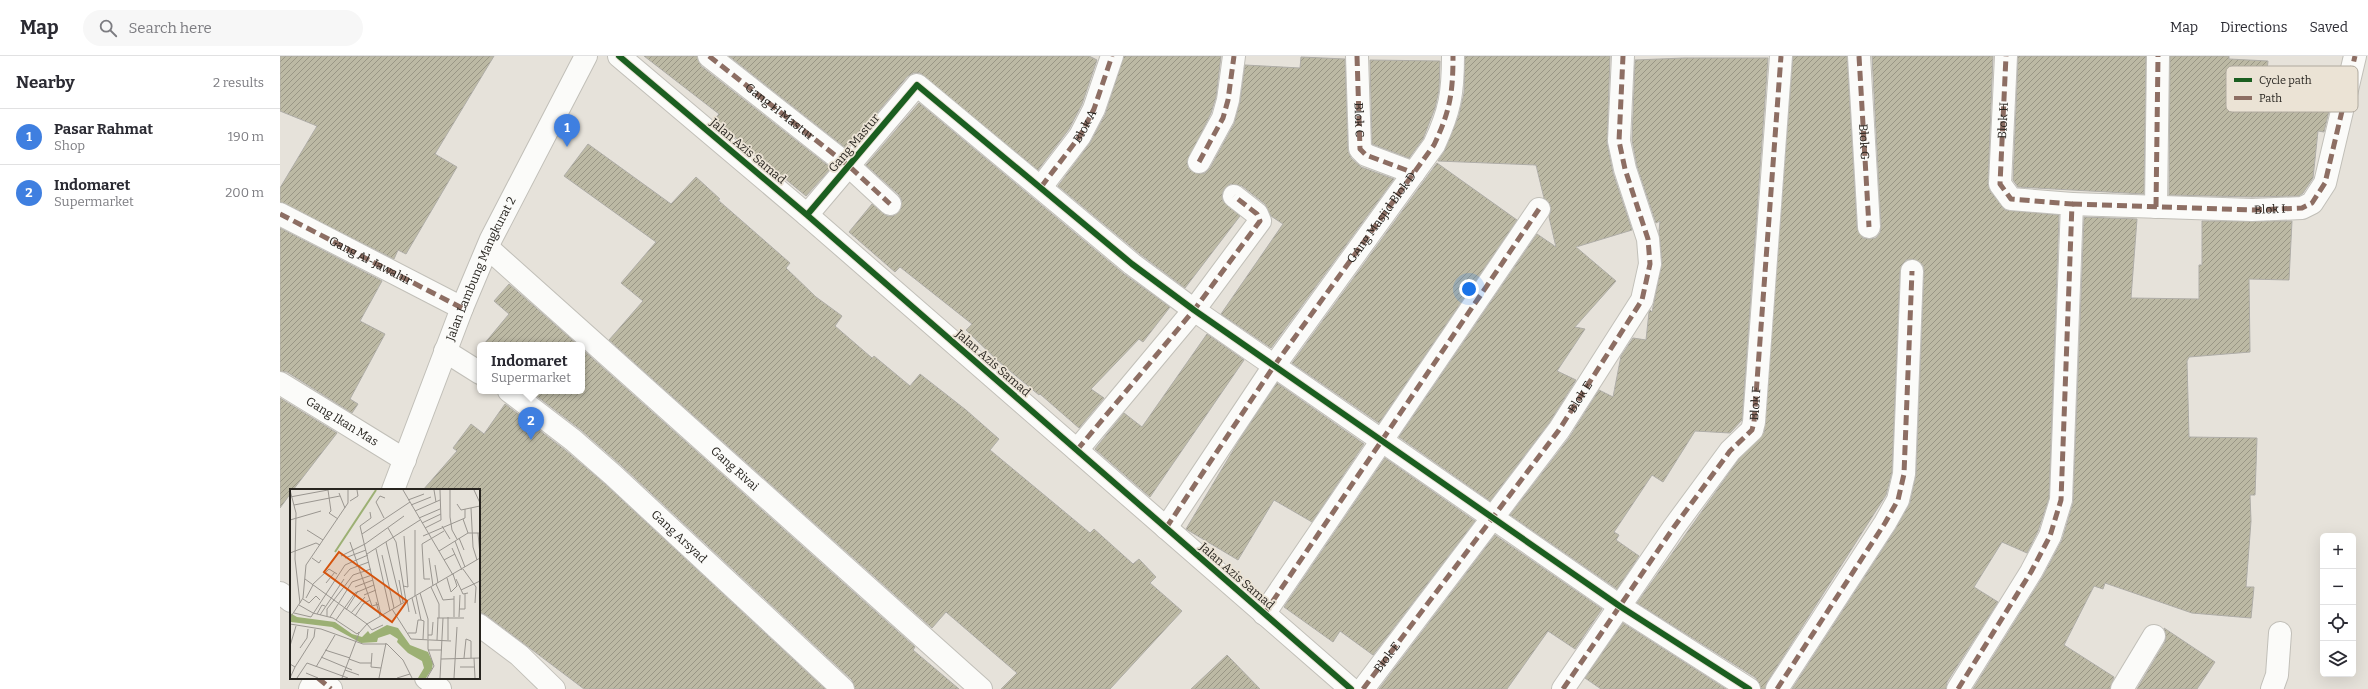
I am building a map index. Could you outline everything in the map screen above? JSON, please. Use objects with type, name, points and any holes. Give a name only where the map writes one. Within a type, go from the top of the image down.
[{"type":"street","name":"Jalan Lambung Mangkurat 2","points":[[393,489],[445,351],[488,248],[586,56]]},
{"type":"street","name":"Jalan Azis Samad","points":[[619,56],[807,215],[1351,689]]},
{"type":"street","name":"Gang H Mastur","points":[[709,56],[850,167],[890,204]]},
{"type":"street","name":"Blok A","points":[[1041,187],[1080,136],[1094,109],[1112,56]]},
{"type":"street","points":[[1199,162],[1223,118],[1228,100],[1234,56]]},
{"type":"street","name":"Blok C","points":[[1357,56],[1360,149],[1366,154],[1414,173]]},
{"type":"street","name":"GAng Masjid Blok D","points":[[1166,528],[1274,366],[1434,145],[1445,120],[1452,93],[1453,56]]},
{"type":"street","name":"Blok E","points":[[1363,689],[1494,518],[1559,430],[1642,300],[1650,264],[1648,239],[1625,169],[1619,141],[1623,56]]},
{"type":"street","name":"Blok F","points":[[1563,689],[1621,607],[1674,527],[1730,451],[1752,430],[1754,422],[1781,56]]},
{"type":"street","name":"Blok G","points":[[1859,56],[1869,227]]},
{"type":"street","name":"Blok H","points":[[2000,184],[2006,56]]},
{"type":"street","points":[[2156,207],[2158,56]]},
{"type":"street","name":"Blok I","points":[[2353,66],[2355,56]]},
{"type":"street","name":"Gang Mastur","points":[[807,215],[850,167],[918,85],[1041,187]]},
{"type":"street","name":"Blok I","points":[[2000,184],[2011,199],[2072,204],[2156,207],[2302,208],[2312,203],[2325,182],[2342,112]]},
{"type":"street","points":[[1041,187],[1132,264],[1194,310],[1621,607],[1749,689]]},
{"type":"street","points":[[1077,450],[1194,310],[1260,221],[1258,214],[1234,196]]},
{"type":"street","points":[[1958,689],[2031,572],[2050,536],[2062,500],[2072,204]]},
{"type":"street","points":[[1264,614],[1538,209]]},
{"type":"street","name":"Gang Al-Jawahir","points":[[280,214],[462,308]]},
{"type":"street","name":"Gang Rivai","points":[[488,248],[981,689]]},
{"type":"street","points":[[1777,689],[1885,523],[1898,500],[1904,474],[1912,270]]},
{"type":"street","points":[[445,351],[477,371]]},
{"type":"street","name":"Gang Ikan Mas","points":[[280,383],[405,460]]},
{"type":"street","name":"Gang Arsyad","points":[[513,394],[573,440],[613,475],[843,689]]},
{"type":"street","points":[[280,593],[290,600]]},
{"type":"street","points":[[480,626],[519,656],[554,689]]},
{"type":"street","points":[[2272,689],[2277,675],[2280,633]]},
{"type":"street","points":[[2122,689],[2154,636]]},
{"type":"street","points":[[310,689],[316,679]]},
{"type":"street","points":[[318,679],[331,689]]},
{"type":"street","points":[[427,679],[440,689]]},
{"type":"building","points":[[280,56],[494,56],[435,154],[457,167],[406,254],[398,250],[394,259],[280,202],[280,188],[317,126],[280,111]]},
{"type":"building","points":[[644,56],[697,56],[701,66],[831,168],[806,196],[714,120],[719,114]]},
{"type":"building","points":[[729,56],[1089,56],[1097,60],[1082,104],[1069,129],[1038,170],[920,73],[913,73],[907,77],[847,149]]},
{"type":"building","points":[[1124,56],[1221,56],[1216,97],[1211,113],[1187,162],[1189,169],[1199,174],[1205,173],[1210,168],[1234,124],[1240,102],[1245,65],[1300,68],[1301,57],[1345,59],[1348,150],[1351,158],[1361,167],[1394,179],[1271,348],[1221,314],[1283,224],[1271,216],[1265,204],[1242,186],[1230,184],[1224,189],[1222,195],[1223,201],[1240,216],[1185,288],[1140,254],[1058,186],[1090,143],[1105,115]]},
{"type":"building","points":[[1465,56],[1610,56],[1607,143],[1613,173],[1632,230],[1576,247],[1616,281],[1575,327],[1585,329],[1557,371],[1576,380],[1549,423],[1490,501],[1399,437],[1537,234],[1556,247],[1549,217],[1551,210],[1550,204],[1544,198],[1536,165],[1438,161],[1445,150],[1459,115],[1464,93]]},
{"type":"building","points":[[1793,56],[1847,56],[1857,228],[1863,238],[1876,238],[1880,233],[1881,226],[1872,56],[1993,56],[1988,183],[1990,191],[2005,210],[2059,215],[2049,498],[2038,531],[2027,553],[2002,542],[1974,587],[1998,602],[1947,682],[1946,689],[1792,689],[1895,530],[1910,503],[1916,474],[1924,271],[1923,265],[1913,259],[1906,260],[1900,271],[1892,472],[1886,495],[1767,682],[1765,689],[1761,689],[1756,678],[1637,603],[1739,459],[1764,433]]},
{"type":"building","points":[[2018,56],[2146,56],[2144,194],[2018,187],[2013,180]]},
{"type":"building","points":[[2170,56],[2229,56],[2229,59],[2268,61],[2268,66],[2226,66],[2226,112],[2329,112],[2324,132],[2318,131],[2313,178],[2303,193],[2299,196],[2252,197],[2169,195]]},
{"type":"building","points":[[1684,58],[1768,58],[1742,420],[1730,433],[1695,431],[1663,482],[1652,475],[1614,532],[1619,535],[1616,540],[1639,556],[1617,589],[1510,515],[1569,438],[1599,390],[1613,397],[1621,356],[1633,338],[1646,340],[1649,312],[1650,310],[1652,312],[1662,263],[1659,231],[1660,221],[1656,223],[1637,166],[1632,140],[1635,60]]},
{"type":"building","points":[[1370,60],[1440,61],[1439,90],[1435,108],[1423,139],[1409,158],[1372,144]]},
{"type":"building","points":[[919,103],[1124,274],[1170,307],[1143,342],[1139,339],[1091,389],[1104,398],[1079,428],[1040,394],[1039,395],[998,361],[966,330],[972,324],[900,267],[895,272],[849,232],[872,204],[887,216],[893,216],[899,212],[902,201],[899,195],[866,165]]},
{"type":"building","points":[[588,144],[671,204],[696,177],[720,199],[718,200],[790,263],[786,268],[816,297],[842,316],[835,326],[872,358],[874,356],[910,386],[920,374],[966,410],[999,439],[990,450],[1090,533],[1094,529],[1133,564],[1139,559],[1156,577],[1150,583],[1182,611],[1110,689],[1001,689],[1017,673],[946,612],[932,628],[609,340],[643,301],[621,283],[656,242],[564,176]]},
{"type":"building","points":[[1437,163],[1517,220],[1379,423],[1292,363]]},
{"type":"building","points":[[2084,217],[2137,219],[2131,298],[2199,299],[2199,265],[2202,265],[2202,221],[2292,221],[2289,280],[2249,279],[2250,352],[2189,357],[2187,361],[2189,437],[2257,438],[2255,495],[2250,495],[2251,521],[2246,587],[2254,587],[2251,618],[2192,613],[2105,583],[2103,589],[2094,586],[2064,645],[2114,677],[2110,689],[1973,689],[2042,578],[2062,540],[2073,503]]},
{"type":"building","points":[[280,228],[382,281],[360,321],[385,334],[350,399],[358,404],[352,413],[287,372],[280,371]]},
{"type":"building","points":[[509,284],[575,342],[486,342],[509,314],[494,301]]},
{"type":"building","points":[[1207,334],[1244,360],[1150,497],[1095,449],[1124,413],[1142,427]]},
{"type":"building","points":[[585,352],[915,647],[913,650],[959,689],[855,689],[852,680],[622,466],[581,430],[534,394],[585,394]]},
{"type":"building","points":[[1277,383],[1364,444],[1312,522],[1274,500],[1238,560],[1186,529],[1240,439]]},
{"type":"building","points":[[280,398],[337,433],[294,489],[290,489],[290,494],[280,508]]},
{"type":"building","points":[[505,404],[565,450],[605,484],[825,689],[584,689],[486,615],[480,612],[480,489],[424,489],[457,451],[453,448],[471,424],[484,434]]},
{"type":"building","points":[[1385,458],[1475,521],[1373,655],[1340,631],[1333,642],[1284,607]]},
{"type":"building","points":[[1495,535],[1602,609],[1575,649],[1548,631],[1507,689],[1379,689]]},
{"type":"building","points":[[1623,623],[1726,689],[1601,689],[1585,678]]},
{"type":"building","points":[[2164,628],[2215,662],[2197,689],[2137,689],[2165,642],[2166,636]]},
{"type":"building","points":[[1227,655],[1260,689],[1191,689]]},
{"type":"marked path","points":[[709,56],[850,167],[890,204]]},
{"type":"marked path","points":[[1041,187],[1080,136],[1094,109],[1112,56]]},
{"type":"marked path","points":[[1199,162],[1223,118],[1228,100],[1234,56]]},
{"type":"marked path","points":[[1357,56],[1360,149],[1366,155],[1414,173]]},
{"type":"marked path","points":[[1166,528],[1274,366],[1434,145],[1444,122],[1450,102],[1453,56]]},
{"type":"marked path","points":[[1363,689],[1559,430],[1642,300],[1650,264],[1648,239],[1625,169],[1619,141],[1623,56]]},
{"type":"marked path","points":[[1563,689],[1674,527],[1730,451],[1752,430],[1754,422],[1781,56]]},
{"type":"marked path","points":[[1859,56],[1869,227]]},
{"type":"marked path","points":[[1958,689],[2031,572],[2050,536],[2061,500],[2072,204],[2011,199],[2000,184],[2006,56]]},
{"type":"marked path","points":[[2156,207],[2158,56]]},
{"type":"marked path","points":[[2353,66],[2355,56]]},
{"type":"marked path","points":[[2072,204],[2252,210],[2302,208],[2312,203],[2325,183],[2342,112]]},
{"type":"marked path","points":[[1077,450],[1194,310],[1260,221],[1257,214],[1234,196]]},
{"type":"marked path","points":[[1264,614],[1539,209]]},
{"type":"marked path","points":[[280,214],[462,308]]},
{"type":"marked path","points":[[1777,689],[1885,523],[1898,500],[1904,474],[1912,271]]},
{"type":"marked path","points":[[319,679],[331,689]]},
{"type":"cycle path","points":[[619,56],[807,215],[1351,689]]},
{"type":"cycle path","points":[[807,215],[917,85],[1132,264],[1194,310],[1621,607],[1749,689]]},
{"type":"place","name":"Pasar Rahmat","points":[[567,147]]},
{"type":"place","name":"Indomaret","points":[[531,440]]}]
